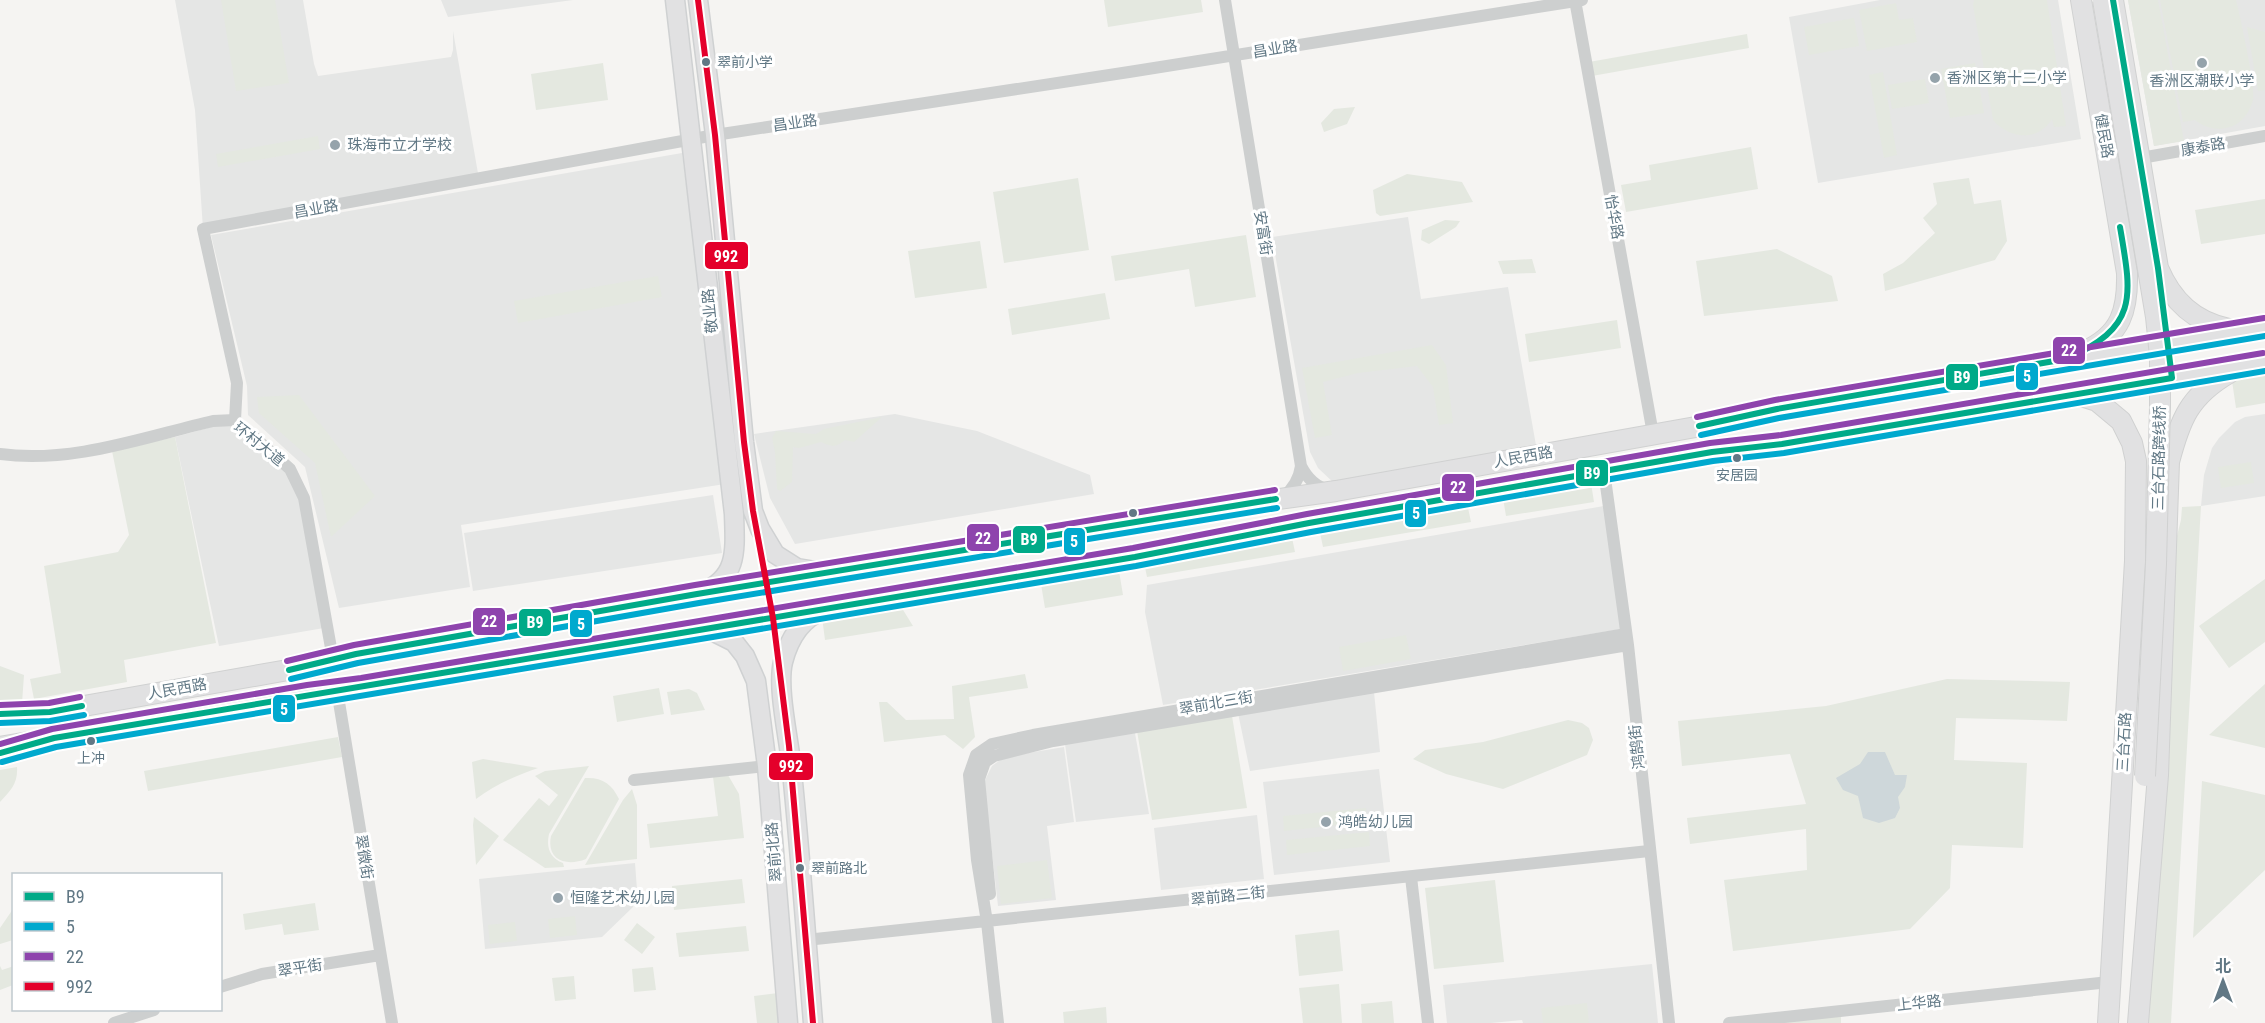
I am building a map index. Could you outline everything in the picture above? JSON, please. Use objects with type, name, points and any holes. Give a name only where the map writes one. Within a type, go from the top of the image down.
[{"type":"main road","name":"敬业路","points":[[675,0],[734,514],[733,559],[728,572],[713,588],[697,594]]},
{"type":"main road","name":"敬业路","points":[[698,0],[715,135],[744,442],[753,511],[763,536],[775,554],[797,568],[827,573]]},
{"type":"main road","name":"健民路","points":[[2066,358],[2098,346],[2114,331],[2120,321],[2126,301],[2127,273],[2081,0]]},
{"type":"main road","name":"三台石路跨线桥","points":[[2093,0],[2145,319],[2149,357],[2139,776]]},
{"type":"main road","name":"三台石路跨线桥","points":[[2103,0],[2156,317],[2160,356],[2156,564],[2139,776]]},
{"type":"main road","points":[[2113,0],[2158,268],[2170,292],[2188,311],[2216,326],[2244,330]]},
{"type":"main road","points":[[2066,358],[2265,327]]},
{"type":"main road","name":"人民西路","points":[[0,727],[50,712],[304,667],[333,659],[697,594],[1336,491],[2066,358]]},
{"type":"main road","points":[[2138,1023],[2161,694],[2169,462],[2178,430],[2192,402],[2216,380],[2257,364]]},
{"type":"main road","name":"人民西路","points":[[0,747],[1206,544],[1309,523],[1712,452],[1755,447],[2257,364]]},
{"type":"main road","name":"三台石路","points":[[2072,395],[2086,396],[2114,414],[2128,433],[2136,461],[2135,561],[2108,1023]]},
{"type":"main road","points":[[1750,415],[1755,447]]},
{"type":"main road","name":"翠前北路","points":[[813,1023],[791,764],[781,678],[787,651],[801,626],[816,613],[832,608]]},
{"type":"main road","name":"翠前北路","points":[[700,630],[714,632],[734,642],[745,656],[756,681],[767,766],[788,1023]]},
{"type":"main road","name":"人民西路","points":[[0,714],[50,712]]},
{"type":"main road","name":"人民西路","points":[[0,753],[54,738]]},
{"type":"main road","points":[[2118,831],[2139,776]]},
{"type":"main road","points":[[2139,776],[2153,833]]},
{"type":"street","name":"安富街","points":[[1225,0],[1301,466]]},
{"type":"street","name":"昌业路","points":[[235,420],[237,383],[203,229],[715,135],[1577,0]]},
{"type":"street","name":"怡华路","points":[[1577,0],[1653,434]]},
{"type":"street","name":"康泰路","points":[[2141,158],[2265,136]]},
{"type":"street","name":"环村大道","points":[[0,454],[21,457],[56,456],[213,421],[235,420],[290,469],[304,498],[333,659]]},
{"type":"street","points":[[1301,466],[1304,473],[1315,484],[1321,488],[1336,491]]},
{"type":"street","points":[[1281,499],[1296,482],[1301,466]]},
{"type":"street","name":"鸿鹄街","points":[[1604,471],[1627,639],[1669,1023]]},
{"type":"street","name":"翠前北三街","points":[[998,1023],[987,922],[990,898],[979,778],[985,762],[994,756],[1053,741],[1627,639]]},
{"type":"street","name":"翠微街","points":[[337,690],[392,1023]]},
{"type":"street","points":[[634,780],[767,766]]},
{"type":"street","name":"翠前路二街","points":[[806,940],[1649,851]]},
{"type":"street","points":[[1411,877],[1428,1023]]},
{"type":"street","name":"翠平街","points":[[222,986],[262,974],[380,954]]},
{"type":"street","name":"上华路","points":[[1729,1023],[2109,982]]},
{"type":"street","points":[[114,1023],[151,1011]]},
{"type":"shaded area","name":"珠海市立才学校","points":[[175,0],[303,0],[318,76],[451,57],[453,31],[479,179],[203,229],[195,110]]},
{"type":"shaded area","points":[[221,0],[275,0],[289,83],[236,91]]},
{"type":"shaded area","points":[[441,0],[573,0],[448,17]]},
{"type":"shaded area","points":[[1104,0],[1201,0],[1203,12],[1108,27]]},
{"type":"shaded area","name":"香洲区第十二小学","points":[[1880,0],[2058,0],[2081,139],[1818,183],[1789,17]]},
{"type":"shaded area","points":[[1974,0],[2047,0],[2066,126],[2054,127],[2052,119],[2039,132],[2023,135],[2007,131],[1993,120]]},
{"type":"shaded area","name":"香洲区潮联小学","points":[[2128,0],[2265,0],[2265,126],[2154,146]]},
{"type":"shaded area","points":[[2128,0],[2158,0],[2184,141],[2154,146]]},
{"type":"shaded area","points":[[2160,0],[2236,0],[2253,93],[2250,109],[2238,123],[2216,129],[2195,120],[2183,122]]},
{"type":"shaded area","points":[[1896,3],[1899,20],[1913,18],[1917,42],[1867,51],[1859,10]]},
{"type":"shaded area","points":[[1854,18],[1859,46],[1809,55],[1804,27]]},
{"type":"shaded area","points":[[2247,27],[2265,32],[2265,90],[2258,91]]},
{"type":"shaded area","points":[[1747,34],[1749,48],[1592,76],[1589,62]]},
{"type":"shaded area","points":[[603,63],[608,100],[536,110],[531,74]]},
{"type":"shaded area","points":[[1975,63],[1984,113],[1950,118],[1941,69]]},
{"type":"shaded area","points":[[1883,72],[1897,155],[1884,158],[1869,75]]},
{"type":"shaded area","points":[[1925,79],[1929,103],[1892,109],[1888,85]]},
{"type":"shaded area","points":[[1355,107],[1347,124],[1324,132],[1321,123],[1334,109]]},
{"type":"shaded area","points":[[318,136],[320,149],[218,167],[216,154]]},
{"type":"shaded area","points":[[1751,147],[1758,189],[1626,212],[1621,185],[1651,180],[1649,165]]},
{"type":"shaded area","points":[[682,153],[725,484],[461,525],[470,587],[339,608],[305,467],[248,415],[247,386],[211,235]]},
{"type":"shaded area","points":[[1407,174],[1462,182],[1473,202],[1380,216],[1376,213],[1373,190]]},
{"type":"shaded area","points":[[1078,178],[1089,250],[1004,263],[993,192]]},
{"type":"shaded area","points":[[1969,178],[1974,204],[2001,200],[2007,241],[1995,260],[1885,291],[1883,274],[1903,263],[1935,233],[1923,218],[1937,204],[1933,183]]},
{"type":"shaded area","points":[[2265,199],[2265,234],[2201,244],[2195,210]]},
{"type":"shaded area","points":[[1408,217],[1421,299],[1508,287],[1537,451],[1335,484],[1318,468],[1310,452],[1272,237]]},
{"type":"shaded area","points":[[1445,220],[1460,221],[1456,227],[1429,244],[1421,240],[1422,230]]},
{"type":"shaded area","points":[[1246,235],[1256,297],[1195,307],[1189,269],[1115,281],[1111,256]]},
{"type":"shaded area","points":[[980,241],[987,288],[915,298],[908,251]]},
{"type":"shaded area","points":[[1777,249],[1832,276],[1838,301],[1704,316],[1696,261]]},
{"type":"shaded area","points":[[1532,259],[1536,273],[1503,274],[1498,261]]},
{"type":"shaded area","points":[[658,276],[662,297],[518,323],[514,301]]},
{"type":"shaded area","points":[[1105,293],[1110,319],[1012,335],[1008,309]]},
{"type":"shaded area","points":[[1617,320],[1621,348],[1529,362],[1525,334]]},
{"type":"shaded area","points":[[1432,345],[1446,365],[1453,423],[1439,425],[1433,387],[1417,366],[1358,373],[1323,382],[1332,435],[1315,438],[1302,368]]},
{"type":"shaded area","points":[[2265,371],[2265,403],[2236,408],[2232,381]]},
{"type":"shaded area","points":[[299,395],[375,496],[331,537],[315,463],[259,413],[257,397]]},
{"type":"shaded area","points":[[895,414],[977,431],[1090,475],[1094,494],[795,544],[770,498],[754,434]]},
{"type":"shaded area","points":[[2265,414],[2265,496],[2201,506],[2204,475],[2212,448],[2235,422],[2245,417]]},
{"type":"shaded area","points":[[882,417],[854,442],[845,440],[833,446],[821,442],[799,448],[793,447],[792,482],[780,491],[777,489],[772,438],[776,431],[816,434],[824,429]]},
{"type":"shaded area","points":[[234,425],[288,472],[301,502],[324,628],[219,646],[175,437],[215,426]]},
{"type":"shaded area","points":[[175,437],[216,643],[124,660],[127,682],[34,699],[30,679],[61,673],[44,566],[118,552],[129,535],[112,451]]},
{"type":"shaded area","points":[[2251,462],[2254,483],[2221,488],[2218,467]]},
{"type":"shaded area","points":[[1591,483],[1594,502],[1506,516],[1503,498]]},
{"type":"shaded area","points":[[713,495],[722,553],[473,591],[464,533]]},
{"type":"shaded area","points":[[1467,503],[1471,522],[1323,547],[1319,528]]},
{"type":"shaded area","points":[[1604,506],[1621,629],[1163,705],[1145,612],[1147,585]]},
{"type":"shaded area","points":[[2201,506],[2171,1023],[2138,1023],[2168,571],[2181,520],[2182,507]]},
{"type":"shaded area","points":[[1291,533],[1295,552],[1147,577],[1143,558]]},
{"type":"shaded area","points":[[1118,565],[1123,595],[1045,608],[1040,578]]},
{"type":"shaded area","points":[[2265,579],[2265,642],[2229,668],[2199,626]]},
{"type":"shaded area","points":[[900,605],[913,626],[825,640],[822,617]]},
{"type":"shaded area","points":[[1406,635],[1411,659],[1343,671],[1339,647]]},
{"type":"shaded area","points":[[0,666],[24,675],[22,703],[0,708]]},
{"type":"shaded area","points":[[1025,674],[1028,688],[969,697],[975,737],[963,749],[945,735],[884,742],[879,702],[887,702],[906,720],[954,719],[952,686]]},
{"type":"shaded area","points":[[1947,679],[2070,682],[2067,721],[1956,718],[1954,760],[2027,763],[2023,848],[1952,845],[1950,888],[1910,929],[1733,951],[1724,880],[1807,870],[1806,829],[1690,844],[1687,818],[1806,804],[1790,754],[1682,766],[1678,721],[1826,706]]},
{"type":"shaded area","points":[[2265,684],[2265,748],[2209,735]]},
{"type":"shaded area","points":[[659,688],[664,714],[617,722],[613,696]]},
{"type":"shaded area","points":[[689,689],[697,693],[705,710],[671,715],[667,692]]},
{"type":"shaded area","points":[[1374,692],[1380,752],[1250,771],[1238,713]]},
{"type":"shaded area","points":[[1232,716],[1247,808],[1152,820],[1137,731]]},
{"type":"shaded area","points":[[1568,720],[1582,723],[1589,728],[1593,740],[1587,755],[1503,789],[1446,774],[1413,759],[1425,750],[1483,742]]},
{"type":"shaded area","points":[[1135,733],[1149,814],[1076,822],[1065,744]]},
{"type":"shaded area","points":[[338,737],[342,757],[148,791],[144,771]]},
{"type":"shaded area","points":[[1064,747],[1074,822],[1047,826],[1056,900],[998,906],[984,782],[992,766],[1004,757]]},
{"type":"shaded area","points":[[1868,752],[1885,752],[1895,775],[1907,775],[1905,787],[1898,797],[1900,808],[1895,818],[1879,823],[1863,818],[1858,796],[1843,790],[1836,778],[1860,764]]},
{"type":"shaded area","points":[[483,759],[538,768],[490,789],[476,799],[472,762]]},
{"type":"shaded area","points":[[589,766],[549,834],[550,852],[563,863],[564,867],[545,868],[503,840],[539,798],[549,806],[558,795],[535,776],[545,771]]},
{"type":"shaded area","points":[[17,767],[15,782],[0,802],[0,770]]},
{"type":"shaded area","name":"鸿皓幼儿园","points":[[1379,769],[1390,862],[1274,875],[1263,782]]},
{"type":"shaded area","points":[[728,775],[739,794],[744,838],[650,848],[647,824],[718,816],[713,777]]},
{"type":"shaded area","points":[[585,778],[606,782],[619,799],[586,859],[565,862],[559,860],[552,851],[551,836]]},
{"type":"shaded area","points":[[2202,781],[2265,795],[2265,870],[2193,938]]},
{"type":"shaded area","points":[[632,789],[637,805],[637,859],[585,865],[623,800]]},
{"type":"shaded area","points":[[1366,808],[1367,822],[1284,831],[1283,816]]},
{"type":"shaded area","points":[[1257,815],[1264,879],[1161,890],[1154,828]]},
{"type":"shaded area","points":[[474,817],[499,836],[476,865],[473,825]]},
{"type":"shaded area","points":[[1369,832],[1370,846],[1287,855],[1286,840]]},
{"type":"shaded area","points":[[1047,860],[1052,898],[1001,904],[997,866]]},
{"type":"shaded area","name":"恒隆艺术幼儿园","points":[[635,863],[637,890],[633,907],[602,937],[485,949],[479,879]]},
{"type":"shaded area","points":[[742,879],[745,903],[674,910],[672,886]]},
{"type":"shaded area","points":[[1495,880],[1504,962],[1434,969],[1425,888]]},
{"type":"shaded area","points":[[315,903],[319,930],[284,935],[282,924],[245,930],[243,914]]},
{"type":"shaded area","points":[[12,910],[12,940],[0,944],[0,928]]},
{"type":"shaded area","points":[[575,916],[577,935],[550,938],[548,919]]},
{"type":"shaded area","points":[[515,922],[517,941],[490,944],[488,925]]},
{"type":"shaded area","points":[[637,923],[655,937],[642,954],[624,940]]},
{"type":"shaded area","points":[[746,926],[749,951],[679,957],[676,933]]},
{"type":"shaded area","points":[[1339,930],[1343,971],[1299,976],[1295,935]]},
{"type":"shaded area","points":[[1652,964],[1658,1023],[1523,1023],[1522,1020],[1447,1023],[1443,985]]},
{"type":"shaded area","points":[[0,966],[2,970],[12,967],[12,985],[0,990]]},
{"type":"shaded area","points":[[653,967],[656,990],[634,992],[632,969]]},
{"type":"shaded area","points":[[574,976],[576,999],[555,1001],[552,978]]},
{"type":"shaded area","points":[[1339,984],[1342,1023],[1303,1023],[1299,988]]},
{"type":"shaded area","points":[[778,993],[780,1023],[757,1023],[754,996]]},
{"type":"shaded area","points":[[1392,1001],[1394,1023],[1362,1023],[1361,1004]]},
{"type":"shaded area","points":[[1587,1003],[1589,1023],[1543,1023],[1541,1008]]},
{"type":"shaded area","points":[[1106,1007],[1107,1023],[1064,1023],[1063,1012]]},
{"type":"shaded area","points":[[1841,1015],[1841,1023],[1774,1023]]},
{"type":"transit line","name":"992","points":[[698,0],[715,135],[744,442],[753,511],[773,618],[789,746],[813,1023]]},
{"type":"transit line","name":"B9","points":[[0,753],[54,738],[1135,557],[1309,523],[1712,452],[1782,444],[2172,378],[2158,268],[2113,0]]},
{"type":"transit line","name":"B9","points":[[1699,426],[1777,409],[2066,359],[2107,335],[2118,322],[2125,307],[2127,273],[2120,227]]},
{"type":"transit line","name":"22","points":[[1697,417],[1775,400],[2264,318]]},
{"type":"transit line","name":"5","points":[[1701,435],[1779,418],[2265,336]]},
{"type":"transit line","name":"22","points":[[0,744],[52,729],[1133,548],[1307,514],[1710,443],[1781,435],[2263,353]]},
{"type":"transit line","name":"5","points":[[2,762],[56,747],[1136,566],[1311,532],[1713,461],[1784,453],[2265,371]]},
{"type":"transit line","name":"22","points":[[287,661],[354,645],[695,585],[1275,490]]},
{"type":"transit line","name":"B9","points":[[289,670],[356,654],[697,594],[1276,499]]},
{"type":"transit line","name":"5","points":[[291,679],[358,663],[699,603],[1277,508]]},
{"type":"transit line","name":"22","points":[[0,705],[49,703],[80,697]]},
{"type":"transit line","name":"B9","points":[[0,714],[50,712],[82,706]]},
{"type":"transit line","name":"5","points":[[0,723],[50,721],[84,715]]},
{"type":"place","name":"翠前小学","points":[[706,62]]},
{"type":"place","name":"香洲区潮联小学","points":[[2202,63]]},
{"type":"place","name":"香洲区第十二小学","points":[[1935,78]]},
{"type":"place","name":"珠海市立才学校","points":[[335,145]]},
{"type":"place","name":"安居园","points":[[1737,458]]},
{"type":"place","name":"上冲","points":[[91,741]]},
{"type":"place","name":"鸿皓幼儿园","points":[[1326,822]]},
{"type":"place","name":"翠前路北","points":[[800,868]]},
{"type":"place","name":"恒隆艺术幼儿园","points":[[558,898]]}]
